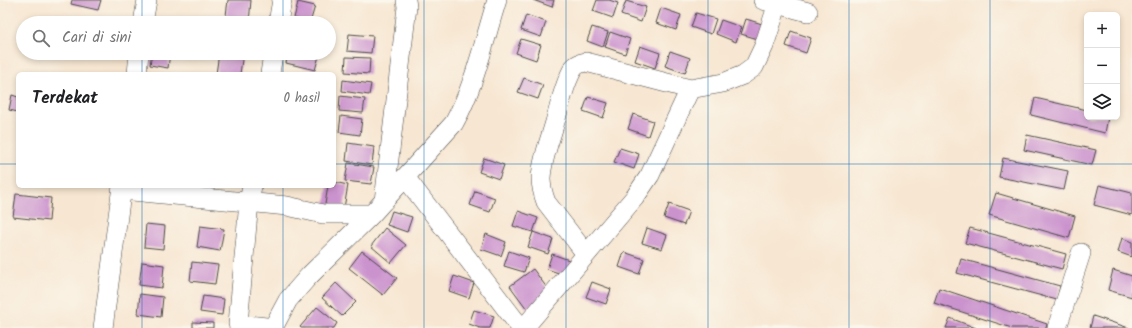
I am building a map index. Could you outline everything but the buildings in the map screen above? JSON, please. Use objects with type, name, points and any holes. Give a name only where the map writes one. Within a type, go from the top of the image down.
[{"type":"street","points":[[144,16],[147,0]]},
{"type":"street","points":[[279,16],[282,0]]},
{"type":"street","points":[[378,207],[407,7],[406,0]]},
{"type":"street","points":[[250,194],[238,326],[274,327],[288,300],[309,276],[378,207],[454,123],[462,109],[470,89],[497,0]]},
{"type":"street","points":[[586,254],[546,202],[542,194],[541,187],[543,163],[564,92],[574,68],[578,64],[586,62],[690,89],[723,83],[743,75],[754,67],[764,46],[774,1],[808,12]]},
{"type":"street","points":[[137,72],[138,60]]},
{"type":"street","points":[[270,72],[273,60]]},
{"type":"street","points":[[524,328],[635,197],[650,174],[690,89]]},
{"type":"street","points":[[405,178],[521,328]]},
{"type":"street","points":[[103,328],[122,188],[250,194],[287,206],[322,214],[378,207]]},
{"type":"street","points":[[1057,328],[1081,253]]}]
